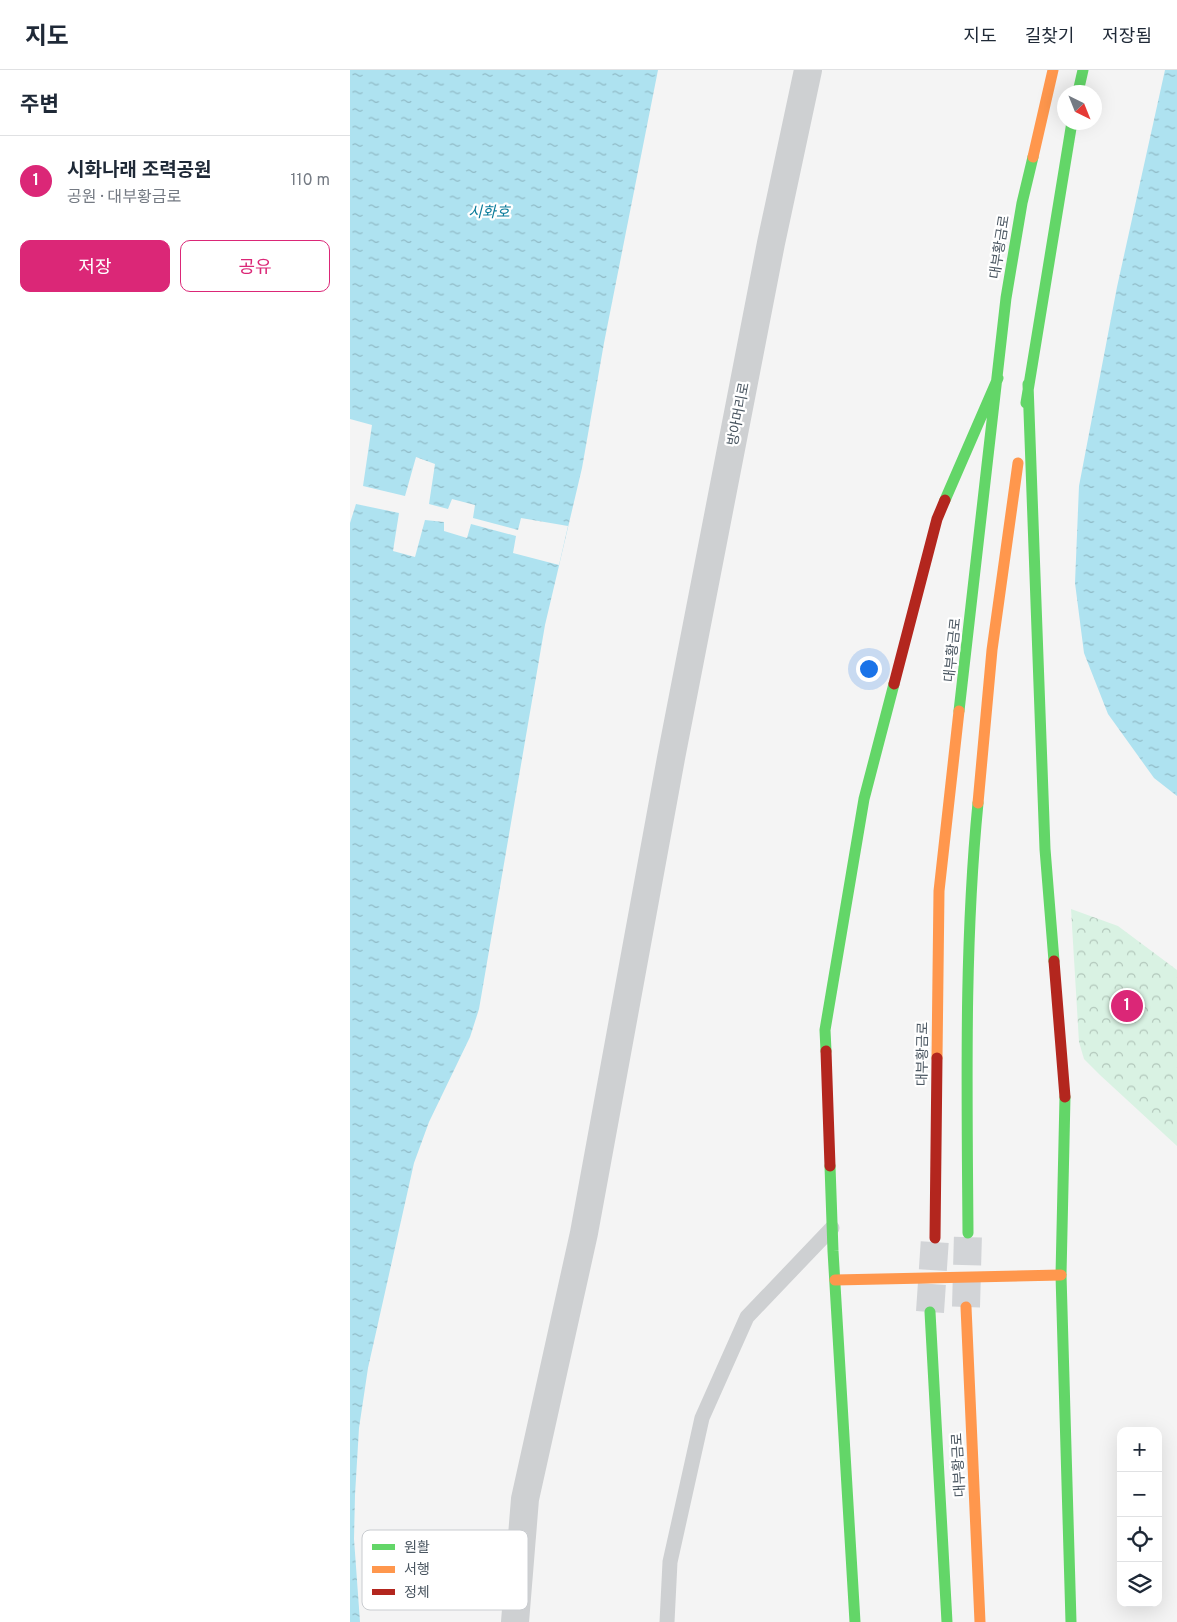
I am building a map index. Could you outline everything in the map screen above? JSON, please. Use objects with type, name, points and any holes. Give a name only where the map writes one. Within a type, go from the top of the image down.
[{"type":"main road","name":"대부황금로","points":[[935,1238],[939,891],[1006,298],[1022,203],[1053,70]]},
{"type":"main road","points":[[1080,85],[1083,70]]},
{"type":"main road","points":[[968,1233],[966,1027],[974,840],[992,650],[1028,384],[1071,130]]},
{"type":"main road","points":[[855,1622],[832,1228],[825,1030],[864,798],[937,520],[998,378]]},
{"type":"main road","points":[[1028,384],[1045,849],[1065,1085],[1061,1275],[1071,1622]]},
{"type":"main road","points":[[835,1280],[1061,1275]]},
{"type":"main road","name":"대부황금로","points":[[966,1307],[980,1622]]},
{"type":"main road","name":"대부황금로","points":[[930,1312],[947,1622]]},
{"type":"street","name":"방아머리로","points":[[522,1530],[525,1499],[584,1233],[672,758],[771,243],[808,70]]},
{"type":"lane","points":[[668,1622],[670,1562],[702,1418],[748,1317],[832,1228]]},
{"type":"green space","points":[[1071,909],[1118,926],[1177,970],[1177,1146],[1084,1059],[1079,1042]]},
{"type":"water","name":"시화호","points":[[350,70],[658,70],[604,343],[582,468],[545,625],[479,1009],[470,1037],[429,1122],[414,1163],[368,1368],[359,1428],[355,1495],[354,1539],[360,1622],[350,1622]]},
{"type":"water","points":[[1165,70],[1177,70],[1177,796],[1154,778],[1108,714],[1084,653],[1075,583],[1079,486],[1117,287]]},
{"type":"pier","points":[[350,419],[372,425],[363,486],[405,496],[416,457],[435,464],[429,504],[448,509],[452,499],[475,505],[473,518],[518,530],[521,518],[568,526],[559,565],[513,553],[516,536],[471,524],[467,538],[444,531],[444,522],[425,520],[415,557],[393,551],[399,513],[356,504],[350,523]]},
{"type":"tunnel","points":[[966,1307],[968,1233]]},
{"type":"tunnel","points":[[930,1312],[935,1238]]},
{"type":"traffic: fast","points":[[1080,85],[1083,70]]},
{"type":"traffic: fast","points":[[1026,403],[1071,130]]},
{"type":"traffic: fast","points":[[959,711],[1006,298],[1022,203],[1033,157]]},
{"type":"traffic: fast","points":[[945,500],[998,378]]},
{"type":"traffic: fast","points":[[1028,384],[1045,849],[1054,961]]},
{"type":"traffic: fast","points":[[826,1051],[825,1030],[864,799],[894,684]]},
{"type":"traffic: fast","points":[[968,1233],[968,964],[978,803]]},
{"type":"traffic: fast","points":[[1065,1097],[1061,1275],[1071,1622]]},
{"type":"traffic: fast","points":[[830,1166],[833,1251],[855,1622]]},
{"type":"traffic: fast","points":[[930,1312],[947,1622]]},
{"type":"traffic: slow","points":[[1033,157],[1053,70]]},
{"type":"traffic: slow","points":[[978,803],[992,650],[1018,463]]},
{"type":"traffic: slow","points":[[937,1058],[939,891],[959,711]]},
{"type":"traffic: slow","points":[[835,1280],[1061,1275]]},
{"type":"traffic: slow","points":[[966,1307],[980,1622]]},
{"type":"traffic: jam","points":[[894,684],[937,519],[945,500]]},
{"type":"traffic: jam","points":[[1054,961],[1065,1097]]},
{"type":"traffic: jam","points":[[826,1051],[830,1166]]},
{"type":"traffic: jam","points":[[935,1238],[937,1058]]},
{"type":"place","name":"시화나래 조력공원","points":[[1127,1006]]}]
